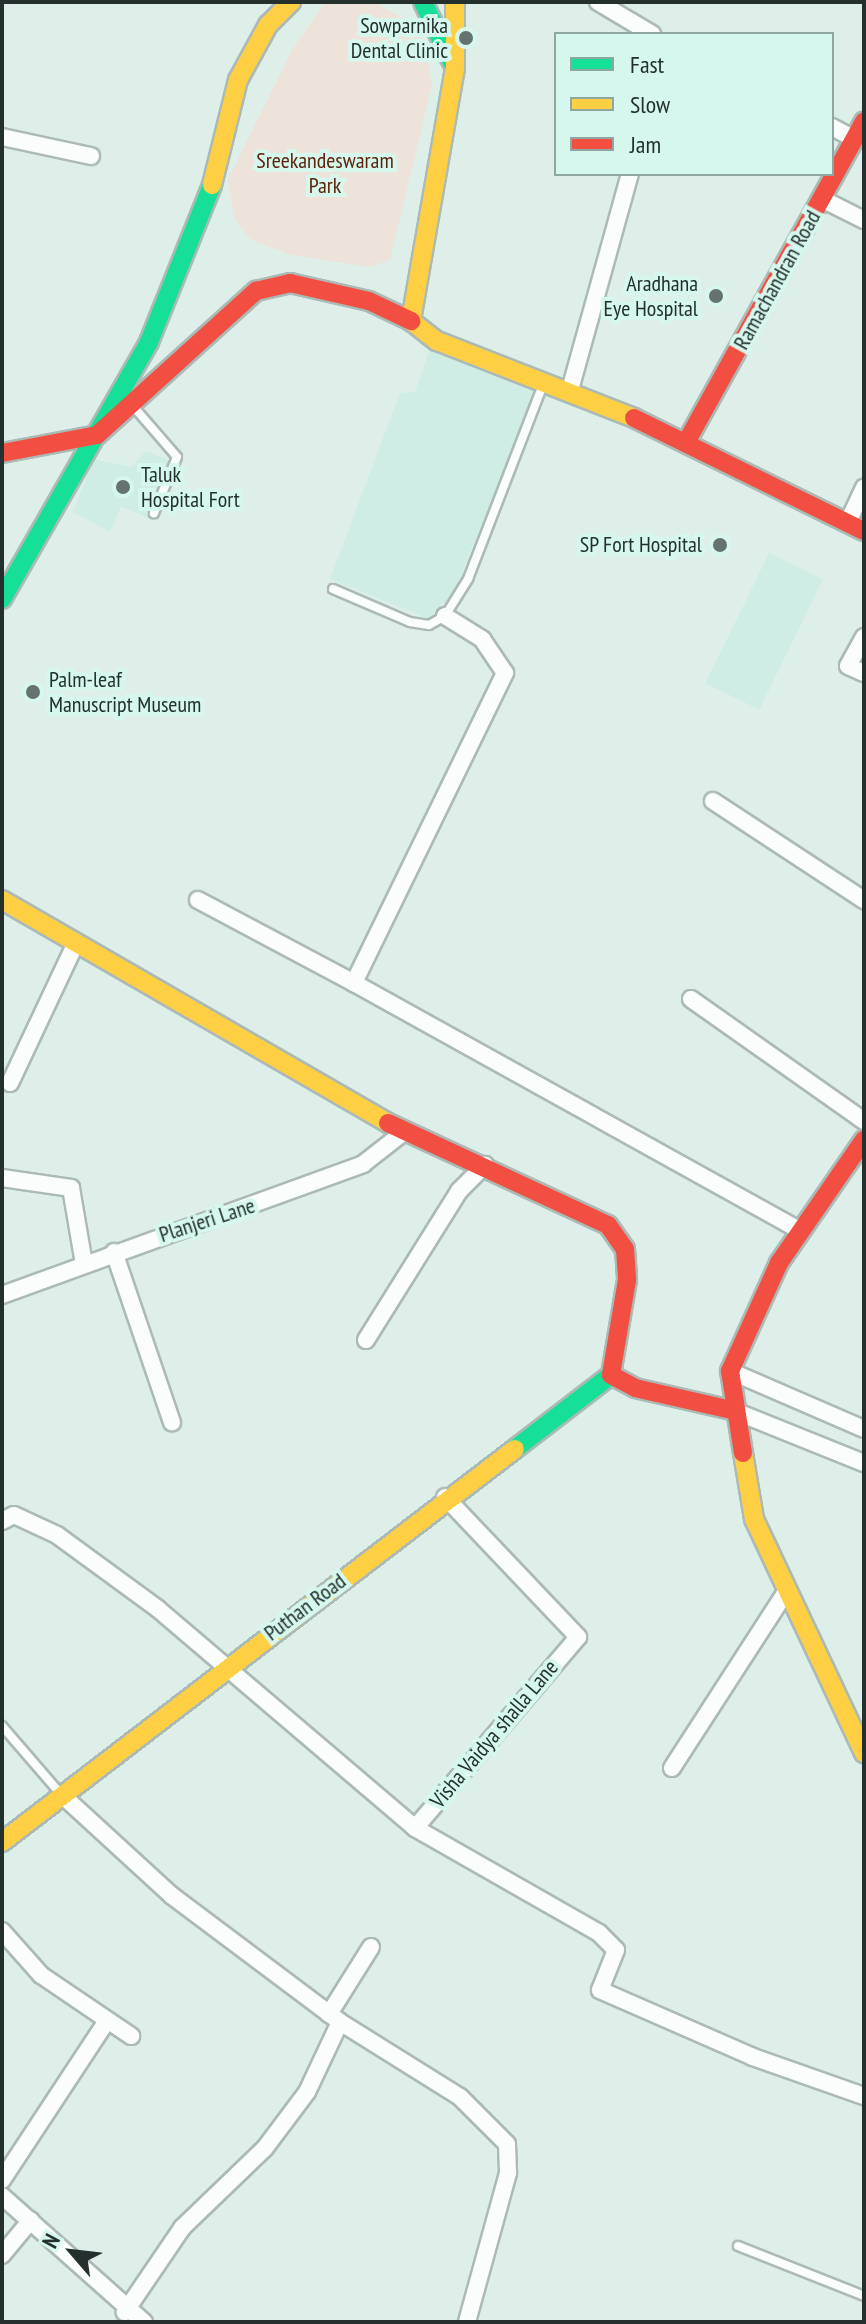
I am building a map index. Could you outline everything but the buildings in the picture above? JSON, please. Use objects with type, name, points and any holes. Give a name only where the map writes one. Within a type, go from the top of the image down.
[{"type":"street","points":[[6,588],[97,435],[191,250],[238,80],[268,25],[291,2]]},
{"type":"street","points":[[423,2],[455,68]]},
{"type":"street","points":[[411,321],[455,68],[455,2]]},
{"type":"street","points":[[598,2],[649,32]]},
{"type":"street","name":"Ramachandran Road","points":[[688,439],[864,121]]},
{"type":"street","points":[[834,128],[855,139]]},
{"type":"street","points":[[2,137],[91,156]]},
{"type":"street","points":[[570,390],[629,176]]},
{"type":"street","points":[[822,199],[864,220]]},
{"type":"street","points":[[2,453],[97,435],[256,291],[290,283],[369,301],[411,321],[437,341],[545,380],[688,439],[856,527],[864,487]]},
{"type":"street","points":[[354,983],[505,673],[482,639],[445,616]]},
{"type":"street","points":[[864,637],[848,666],[864,673]]},
{"type":"street","points":[[713,801],[864,900]]},
{"type":"street","points":[[2,900],[404,1132],[485,1165],[608,1225],[625,1249],[611,1375],[635,1388],[732,1410],[864,1463]]},
{"type":"street","points":[[198,900],[801,1231]]},
{"type":"street","points":[[10,1083],[76,943]]},
{"type":"street","points":[[691,999],[864,1121]]},
{"type":"street","name":"Planjeri Lane","points":[[2,1295],[363,1164],[404,1132]]},
{"type":"street","points":[[862,1745],[786,1592],[754,1519],[732,1410],[730,1371],[757,1305],[801,1231],[864,1140]]},
{"type":"street","points":[[366,1340],[459,1191],[485,1165]]},
{"type":"street","points":[[2,1178],[71,1188],[84,1264]]},
{"type":"street","points":[[114,1252],[172,1422]]},
{"type":"street","points":[[730,1371],[864,1429]]},
{"type":"street","name":"Puthan Road","points":[[2,1842],[445,1497],[611,1375]]},
{"type":"street","name":"Visha Vaidya shalla Lane","points":[[2,1521],[14,1515],[57,1535],[230,1664],[305,1741],[415,1828],[578,1637],[445,1497]]},
{"type":"street","points":[[672,1768],[786,1592]]},
{"type":"street","points":[[62,1795],[171,1895],[334,2018],[460,2097],[507,2144],[508,2173],[467,2322]]},
{"type":"street","points":[[415,1828],[599,1933],[616,1950],[600,1990],[753,2057],[864,2096]]},
{"type":"street","points":[[2,1931],[41,1975],[106,2022],[131,2036]]},
{"type":"street","points":[[125,2312],[182,2228],[265,2148],[307,2092],[334,2018],[371,1947]]},
{"type":"street","points":[[2,2180],[106,2022]]},
{"type":"street","points":[[2,2196],[31,2220],[125,2312],[144,2322]]},
{"type":"street","points":[[2,2255],[31,2220]]},
{"type":"lane","points":[[333,589],[410,622],[429,625],[445,616],[468,579],[545,380]]},
{"type":"lane","points":[[132,405],[177,457],[154,513]]},
{"type":"lane","points":[[2,1726],[62,1795]]},
{"type":"lane","points":[[738,2246],[864,2296]]},
{"type":"shaded area","points":[[432,343],[538,386],[454,592],[429,619],[330,579],[400,393],[415,392]]},
{"type":"shaded area","name":"Taluk Hospital Fort","points":[[146,451],[172,462],[149,518],[121,507],[110,532],[73,512],[94,459],[131,467]]},
{"type":"shaded area","points":[[769,553],[823,579],[759,710],[705,683]]},
{"type":"green space","name":"Sreekandeswaram Park","points":[[325,2],[374,2],[409,21],[424,42],[432,85],[390,260],[369,267],[291,255],[251,240],[234,218],[228,179],[292,50]]},
{"type":"traffic: fast","points":[[423,2],[452,62]]},
{"type":"traffic: fast","points":[[2,599],[149,342],[212,185]]},
{"type":"traffic: fast","points":[[515,1449],[611,1375]]},
{"type":"traffic: slow","points":[[212,185],[238,80],[268,25],[291,2]]},
{"type":"traffic: slow","points":[[455,2],[455,68],[411,321],[437,341],[634,418]]},
{"type":"traffic: slow","points":[[2,900],[388,1123]]},
{"type":"traffic: slow","points":[[2,1842],[515,1449]]},
{"type":"traffic: slow","points":[[743,1453],[754,1519],[864,1753]]},
{"type":"traffic: jam","points":[[834,175],[864,121]]},
{"type":"traffic: jam","points":[[688,439],[834,176]]},
{"type":"traffic: jam","points":[[2,453],[97,435],[256,291],[290,283],[369,301],[411,321]]},
{"type":"traffic: jam","points":[[634,418],[864,531]]},
{"type":"traffic: jam","points":[[388,1123],[608,1225],[625,1249],[627,1280],[611,1375],[635,1388],[732,1410]]},
{"type":"traffic: jam","points":[[743,1453],[730,1371],[779,1263],[864,1140]]},
{"type":"place","name":"Sowparnika Dental Clinic","points":[[466,38]]},
{"type":"place","name":"Aradhana Eye Hospital","points":[[716,296]]},
{"type":"place","name":"Taluk Hospital Fort","points":[[123,487]]},
{"type":"place","name":"SP Fort Hospital","points":[[720,545]]},
{"type":"place","name":"Palm-leaf Manuscript Museum","points":[[33,692]]}]
